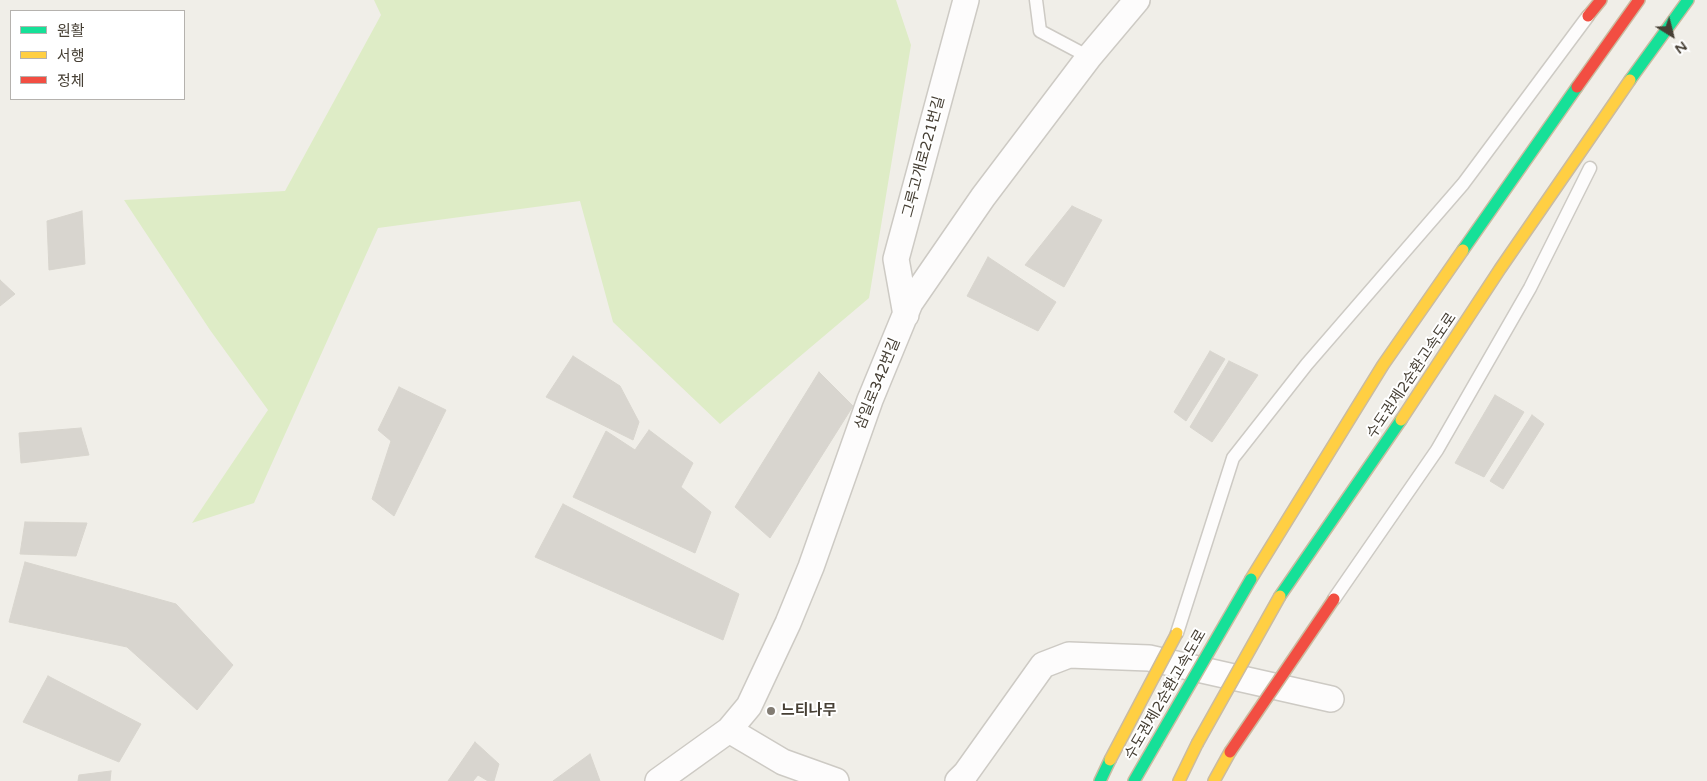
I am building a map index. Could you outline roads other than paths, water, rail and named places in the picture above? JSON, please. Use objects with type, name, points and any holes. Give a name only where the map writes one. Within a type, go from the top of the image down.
[{"type":"highway","points":[[1588,16],[1601,0]]},
{"type":"highway","name":"수도권제2순환고속도로","points":[[1134,781],[1251,579],[1383,365],[1639,0]]},
{"type":"highway","name":"수도권제2순환고속도로","points":[[1179,781],[1197,744],[1280,596],[1425,384],[1500,269],[1635,73],[1688,0]]},
{"type":"highway","points":[[1685,24],[1701,0]]},
{"type":"highway","points":[[1214,781],[1230,752],[1334,599]]},
{"type":"highway","points":[[1100,781],[1177,633]]},
{"type":"street","name":"그루고개로221번길","points":[[906,315],[896,259],[966,0]]},
{"type":"street","name":"삼일로342번길","points":[[658,781],[729,730],[749,706],[788,623],[811,567],[870,400],[910,303],[983,197],[1089,57],[1137,0]]},
{"type":"street","points":[[958,781],[966,774],[1043,665],[1069,655],[1149,658],[1330,699]]},
{"type":"street","points":[[729,730],[782,762],[836,781]]},
{"type":"lane","points":[[1036,0],[1040,31],[1089,57]]},
{"type":"lane","points":[[1177,633],[1233,458],[1307,364],[1463,184],[1588,16]]},
{"type":"lane","points":[[1334,599],[1437,450],[1530,288],[1592,164]]},
{"type":"place","name":"느티나무","points":[[771,711]]}]
